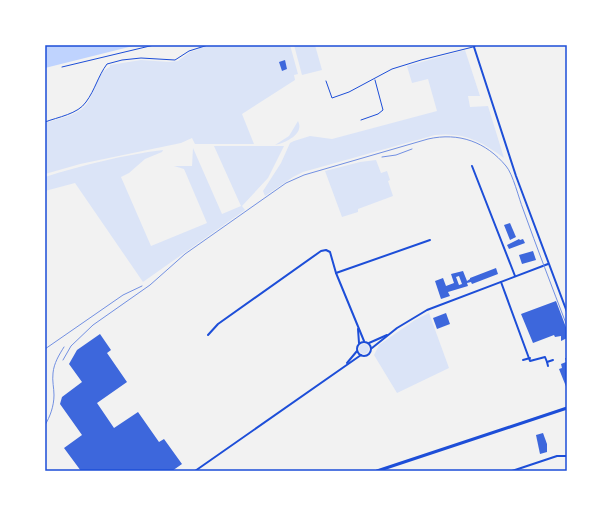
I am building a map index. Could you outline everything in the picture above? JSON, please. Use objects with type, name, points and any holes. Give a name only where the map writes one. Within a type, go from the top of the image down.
[{"type":"main road","points":[[377,471],[567,408]]},
{"type":"street","points":[[474,46],[516,176],[567,312]]},
{"type":"street","points":[[472,166],[515,276]]},
{"type":"street","points":[[336,273],[430,240]]},
{"type":"street","points":[[208,335],[218,324],[320,251],[326,250],[330,252],[336,273],[364,341],[369,343],[372,348]]},
{"type":"street","points":[[195,471],[344,366],[361,355],[364,356],[369,354],[372,348],[413,317],[427,310],[549,264]]},
{"type":"street","points":[[501,282],[530,361],[545,357],[548,366]]},
{"type":"street","points":[[344,366],[357,351],[359,343],[357,326]]},
{"type":"street","points":[[369,343],[390,334]]},
{"type":"street","points":[[359,343],[364,341]]},
{"type":"street","points":[[357,351],[361,355]]},
{"type":"street","points":[[523,360],[530,358]]},
{"type":"street","points":[[547,362],[553,360]]},
{"type":"street","points":[[512,471],[557,456],[567,456]]},
{"type":"lane","points":[[62,66],[154,45]]},
{"type":"lane","points":[[326,81],[332,98],[349,92],[392,69],[474,46]]},
{"type":"lane","points":[[361,120],[378,114],[383,110],[375,79]]},
{"type":"path","points":[[45,122],[73,112],[83,105],[107,64],[122,60],[142,58],[175,60],[189,51],[208,45]]},
{"type":"shaded area","points":[[198,45],[290,45],[298,74],[294,75],[295,80],[242,114],[254,144],[195,144],[192,138],[181,143],[80,164],[45,174],[45,123],[72,115],[85,106],[91,97],[101,74],[110,67],[110,65],[141,60],[170,62],[178,61],[190,52],[199,49]]},
{"type":"shaded area","points":[[294,45],[315,45],[322,70],[302,75]]},
{"type":"shaded area","points":[[465,50],[480,96],[468,96],[470,107],[488,106],[504,158],[480,142],[464,136],[445,134],[435,135],[303,172],[265,196],[263,191],[281,163],[290,143],[294,141],[310,136],[332,139],[437,111],[428,79],[412,83],[407,66]]},
{"type":"shaded area","points":[[298,121],[299,130],[296,134],[289,140],[275,145],[289,136]]},
{"type":"shaded area","points":[[214,146],[284,146],[268,178],[242,206],[245,210],[143,282],[75,183],[45,191],[45,177],[103,161],[163,150],[162,152],[145,159],[129,173],[121,177],[151,246],[207,223],[184,169],[174,166],[192,166],[193,148],[222,214],[241,206]]},
{"type":"shaded area","points":[[376,160],[381,173],[387,171],[390,180],[388,181],[393,196],[358,209],[358,212],[342,217],[325,171],[360,162]]},
{"type":"shaded area","points":[[429,313],[449,368],[397,393],[374,355],[379,345],[415,320]]},
{"type":"shaded area","points":[[362,344],[366,344],[368,345],[368,353],[362,354],[359,351],[359,347]]},
{"type":"water","points":[[45,45],[137,45],[45,68]]},
{"type":"building","points":[[285,60],[287,69],[282,71],[279,62]]},
{"type":"building","points":[[510,223],[516,237],[510,240],[504,225]]},
{"type":"building","points":[[519,239],[523,239],[525,243],[509,249],[507,245]]},
{"type":"building","points":[[533,251],[536,260],[522,264],[519,255]]},
{"type":"building","points":[[496,268],[498,274],[472,284],[471,282],[467,283],[468,286],[448,292],[450,296],[441,299],[435,281],[443,278],[446,286],[454,283],[451,274],[463,271],[467,281],[470,278]],"holes":[[[459,276],[462,284],[459,285],[456,277]]]},
{"type":"building","points":[[556,301],[567,330],[567,338],[561,341],[561,336],[555,337],[554,335],[533,343],[521,314]]},
{"type":"building","points":[[446,313],[450,324],[437,329],[433,318]]},
{"type":"building","points":[[100,334],[111,350],[107,353],[127,382],[97,403],[114,428],[138,412],[159,442],[164,439],[182,464],[172,471],[81,471],[64,448],[82,435],[60,404],[62,397],[82,382],[69,364],[77,350]]},
{"type":"building","points":[[565,358],[567,358],[567,389],[559,369],[562,368],[561,364],[566,362]]},
{"type":"building","points":[[543,433],[547,444],[547,452],[540,454],[536,435]]},
{"type":"railway","points":[[63,360],[71,346],[93,325],[150,285],[185,254],[286,183],[304,175],[439,137],[461,138],[481,145],[498,158],[509,170],[567,326]]},
{"type":"railway","points":[[382,157],[396,155],[412,149]]},
{"type":"railway","points":[[45,349],[123,295],[142,286]]},
{"type":"railway","points":[[45,425],[50,415],[53,403],[54,369],[57,359],[64,347]]}]
